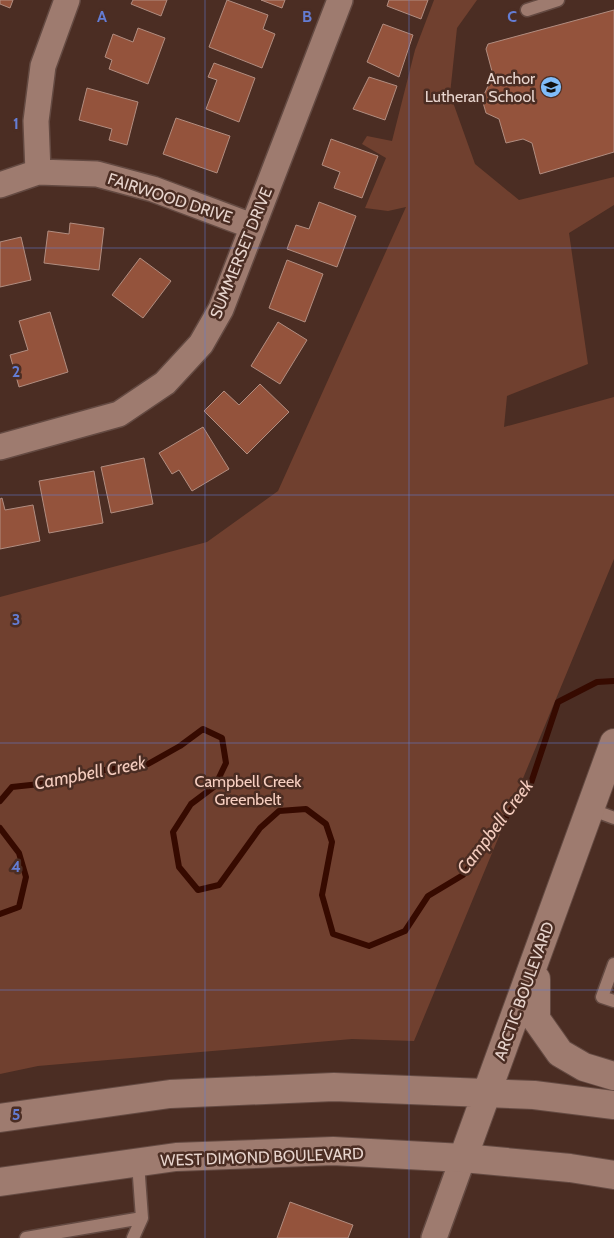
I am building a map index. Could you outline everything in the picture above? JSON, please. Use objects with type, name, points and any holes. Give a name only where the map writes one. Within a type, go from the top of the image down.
[{"type":"main road","name":"ARCTIC BOULEVARD","points":[[463,1158],[536,960],[602,813],[613,745]]},
{"type":"main road","points":[[536,960],[536,1019],[560,1053],[584,1067],[614,1076]]},
{"type":"main road","points":[[0,1118],[170,1094],[334,1087],[534,1095],[614,1105]]},
{"type":"main road","name":"WEST DIMOND BOULEVARD","points":[[0,1182],[176,1158],[333,1151],[463,1158],[570,1168],[614,1175]]},
{"type":"street","points":[[38,172],[36,121],[43,66],[67,0]]},
{"type":"street","name":"SUMMERSET DRIVE","points":[[0,447],[119,414],[165,382],[201,344],[222,310],[252,226],[340,0]]},
{"type":"street","name":"FAIRWOOD DRIVE","points":[[0,185],[38,172],[97,174],[153,189],[252,226]]},
{"type":"street","name":"ARCTIC BOULEVARD","points":[[434,1238],[463,1158]]},
{"type":"lane","points":[[527,10],[558,0]]},
{"type":"lane","points":[[614,964],[602,997],[614,1001]]},
{"type":"lane","points":[[133,1238],[142,1218],[138,1163]]},
{"type":"lane","points":[[26,1238],[142,1218]]},
{"type":"green space","name":"Campbell Creek Greenbelt","points":[[434,0],[477,0],[457,28],[450,94],[475,164],[519,200],[614,177],[614,205],[569,233],[588,364],[507,396],[504,427],[614,397],[614,559],[414,1041],[352,1039],[38,1066],[0,1074],[0,597],[207,542],[278,491],[406,207],[388,211],[365,208],[386,158],[362,144],[367,136],[392,141],[415,50]]},
{"type":"building","points":[[0,0],[13,0],[10,8],[0,4]]},
{"type":"building","points":[[133,0],[167,0],[161,16],[131,4]]},
{"type":"building","points":[[227,0],[268,15],[263,29],[275,34],[262,68],[209,47]]},
{"type":"building","points":[[261,0],[285,0],[282,8]]},
{"type":"building","points":[[389,0],[428,0],[421,19],[387,6]]},
{"type":"building","name":"Anchor Lutheran School","points":[[614,10],[614,152],[540,174],[532,143],[523,139],[506,143],[499,119],[486,113],[482,99],[493,75],[486,49],[488,44]]},
{"type":"building","points":[[383,24],[413,35],[399,77],[367,62]]},
{"type":"building","points":[[138,28],[165,38],[148,84],[109,69],[112,60],[105,57],[113,34],[133,42]]},
{"type":"building","points":[[214,63],[255,78],[239,122],[206,109],[217,80],[208,77]]},
{"type":"building","points":[[369,77],[397,86],[385,120],[353,109]]},
{"type":"building","points":[[87,88],[138,102],[127,145],[109,140],[112,129],[79,120]]},
{"type":"building","points":[[176,118],[230,136],[217,173],[163,154]]},
{"type":"building","points":[[331,139],[378,156],[362,198],[334,188],[340,172],[322,165]]},
{"type":"building","points":[[319,202],[356,216],[337,267],[287,249],[296,225],[309,229]]},
{"type":"building","points":[[70,223],[104,228],[99,270],[44,263],[48,231],[69,234]]},
{"type":"building","points":[[21,237],[31,280],[0,287],[0,242]]},
{"type":"building","points":[[140,258],[171,281],[143,318],[112,295]]},
{"type":"building","points":[[287,260],[323,274],[305,322],[269,308]]},
{"type":"building","points":[[50,312],[68,372],[19,387],[10,355],[28,350],[19,321]]},
{"type":"building","points":[[278,322],[307,340],[280,384],[251,366]]},
{"type":"building","points":[[260,384],[289,412],[247,454],[204,411],[224,391],[239,405]]},
{"type":"building","points":[[203,427],[229,469],[192,491],[179,470],[172,474],[159,453]]},
{"type":"building","points":[[144,458],[153,504],[111,513],[101,467]]},
{"type":"building","points":[[94,471],[103,523],[49,533],[39,481]]},
{"type":"building","points":[[2,498],[5,510],[33,505],[40,541],[0,549],[0,499]]},
{"type":"building","points":[[290,1202],[353,1225],[348,1238],[277,1238]]},
{"type":"waterway","name":"Campbell Creek","points":[[0,801],[12,787],[49,783],[105,770],[148,764],[180,746],[203,729],[222,738],[226,763],[215,786],[191,804],[173,832],[179,867],[198,890],[219,885],[260,828],[279,811],[306,809],[326,824],[332,842],[322,895],[333,934],[369,946],[405,931],[428,896],[463,875],[531,783],[558,702],[597,682],[614,681]]},
{"type":"waterway","name":"Campbell Creek","points":[[0,828],[19,853],[26,877],[19,907],[0,914]]},
{"type":"place","name":"Anchor Lutheran School","points":[[551,87]]}]
